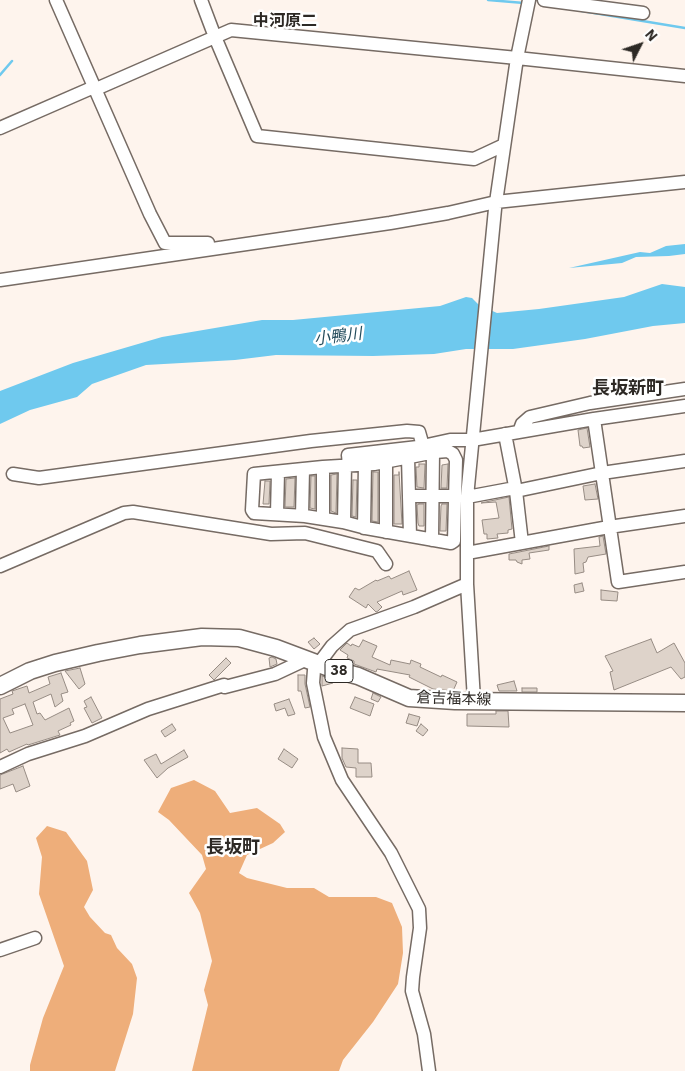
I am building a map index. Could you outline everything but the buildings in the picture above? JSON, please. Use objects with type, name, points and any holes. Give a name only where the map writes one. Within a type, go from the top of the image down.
[{"type":"main road","name":"倉吉福本線","points":[[0,686],[30,671],[72,659],[140,645],[202,638],[239,638],[276,648],[332,669],[358,676],[409,698],[446,701],[685,703]]},
{"type":"street","points":[[56,0],[150,214],[165,243],[210,243],[222,247]]},
{"type":"street","points":[[201,0],[257,136],[474,159],[504,145]]},
{"type":"street","points":[[544,0],[643,13]]},
{"type":"street","points":[[528,4],[495,206],[472,440],[454,541],[452,543],[432,540],[364,528],[344,522],[302,516],[254,513],[252,510],[254,474],[386,462],[408,457],[450,440],[472,440],[594,419],[685,406]]},
{"type":"street","points":[[0,128],[232,30],[685,76]]},
{"type":"street","points":[[0,280],[495,206],[685,182]]},
{"type":"street","points":[[518,432],[522,424],[530,417],[590,403],[685,389]]},
{"type":"street","points":[[594,419],[618,582],[685,572]]},
{"type":"street","points":[[13,474],[38,478],[311,441],[407,431],[419,432],[428,449],[432,496],[432,540]]},
{"type":"street","points":[[505,434],[522,543]]},
{"type":"street","points":[[344,522],[348,455],[428,449],[448,451],[453,454],[456,460],[461,497],[466,553],[474,700]]},
{"type":"street","points":[[408,457],[410,536]]},
{"type":"street","points":[[409,496],[461,497],[685,461]]},
{"type":"street","points":[[386,462],[386,532]]},
{"type":"street","points":[[364,528],[365,464]]},
{"type":"street","points":[[322,467],[323,519]]},
{"type":"street","points":[[302,516],[303,469]]},
{"type":"street","points":[[277,514],[278,472]]},
{"type":"street","points":[[0,566],[124,513],[133,512],[271,534],[305,533],[378,552],[386,564]]},
{"type":"street","points":[[466,553],[610,527],[685,516]]},
{"type":"street","points":[[0,767],[28,754],[85,736],[148,709],[224,686],[275,674],[313,661],[350,630],[414,607],[467,584]]},
{"type":"street","points":[[313,661],[313,683],[324,737],[342,780],[391,853],[419,909],[420,928],[412,991],[424,1034],[429,1071]]},
{"type":"street","points":[[0,950],[35,938]]},
{"type":"shaded area","points":[[194,780],[215,791],[230,813],[257,808],[280,824],[285,832],[273,843],[247,855],[239,873],[247,878],[287,888],[314,888],[329,897],[376,897],[392,903],[402,927],[403,953],[398,984],[373,1022],[343,1060],[339,1071],[192,1071],[208,1005],[204,990],[212,961],[200,913],[189,893],[206,869],[202,855],[169,820],[158,812],[171,788]]},
{"type":"shaded area","points":[[47,826],[66,832],[87,861],[93,890],[84,907],[90,917],[105,933],[111,935],[117,948],[132,964],[137,978],[133,1014],[115,1071],[30,1071],[43,1018],[64,966],[39,894],[42,857],[36,838]]},
{"type":"water","points":[[685,244],[685,254],[636,257],[622,263],[569,268],[640,252],[650,253],[666,246]]},
{"type":"water","name":"小鴨川","points":[[662,284],[685,287],[685,323],[653,326],[585,339],[513,349],[466,349],[434,354],[373,356],[276,355],[235,360],[146,365],[92,384],[77,397],[30,410],[0,424],[0,391],[73,363],[162,337],[262,320],[293,320],[440,306],[466,297],[472,298],[479,305],[497,313],[539,309],[624,297]]},
{"type":"waterway","points":[[488,0],[524,3]]},
{"type":"waterway","points":[[582,11],[685,28]]},
{"type":"waterway","points":[[0,75],[12,61]]},
{"type":"district","name":"中河原二","points":[[285,21]]},
{"type":"district","name":"長坂新町","points":[[628,389]]},
{"type":"district","name":"長坂町","points":[[233,848]]}]
